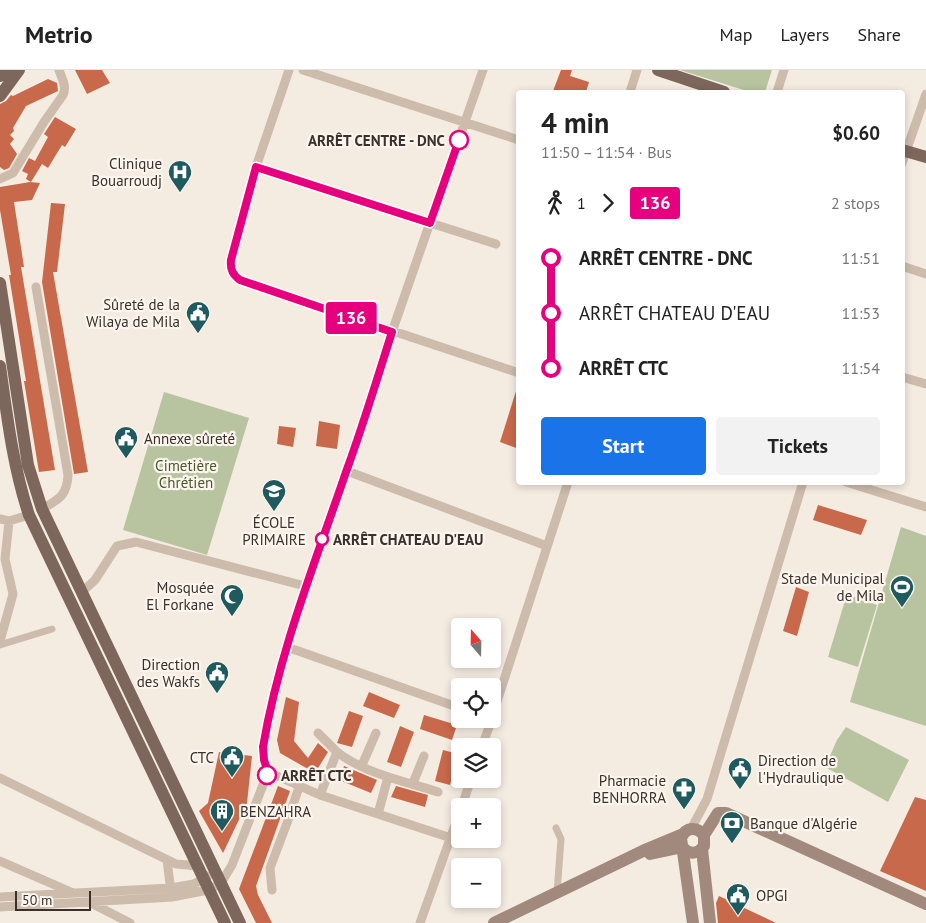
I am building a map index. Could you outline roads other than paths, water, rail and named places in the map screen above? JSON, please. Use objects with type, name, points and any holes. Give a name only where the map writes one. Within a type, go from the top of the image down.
[{"type":"main road","points":[[0,76],[9,70]]},
{"type":"main road","points":[[0,96],[19,70]]},
{"type":"main road","points":[[658,70],[718,90]]},
{"type":"main road","points":[[905,155],[926,157]]},
{"type":"main road","points":[[0,283],[28,465],[42,509],[240,923]]},
{"type":"main road","points":[[0,366],[13,454],[19,484],[29,515],[224,923]]},
{"type":"main road","points":[[710,923],[702,850],[705,842],[704,835],[713,818],[718,813],[726,813],[926,904]]},
{"type":"main road","points":[[494,923],[647,849],[685,839],[698,830],[704,835]]},
{"type":"main road","points":[[685,839],[690,853],[702,850]]},
{"type":"main road","points":[[685,839],[693,923]]},
{"type":"street","points":[[0,179],[13,173],[63,95],[65,85],[59,70]]},
{"type":"street","points":[[289,70],[256,167],[231,260],[232,271],[236,277],[392,332],[516,372]]},
{"type":"street","points":[[303,70],[516,139]]},
{"type":"street","points":[[0,907],[91,903],[171,893],[194,884],[203,878],[218,877],[232,865],[268,772],[264,760],[263,747],[287,648],[305,586],[347,471],[392,332],[483,70]]},
{"type":"street","points":[[631,90],[637,70]]},
{"type":"street","points":[[777,90],[784,70]]},
{"type":"street","points":[[905,152],[926,94]]},
{"type":"street","points":[[256,167],[496,244]]},
{"type":"street","points":[[905,267],[926,274]]},
{"type":"street","points":[[36,287],[68,475],[67,488],[58,500],[42,509]]},
{"type":"street","points":[[905,378],[926,384]]},
{"type":"street","points":[[347,471],[547,546]]},
{"type":"street","points":[[501,687],[567,485]]},
{"type":"street","points":[[685,839],[707,799],[802,485]]},
{"type":"street","points":[[856,485],[926,507]]},
{"type":"street","points":[[29,515],[5,520],[5,559],[14,594],[0,643],[52,630]]},
{"type":"street","points":[[82,592],[95,580],[117,546],[136,542],[305,586]]},
{"type":"street","points":[[287,648],[451,705]]},
{"type":"street","points":[[318,733],[348,760],[388,777],[438,792]]},
{"type":"street","points":[[362,766],[376,733]]},
{"type":"street","points":[[320,794],[337,752]]},
{"type":"street","points":[[412,784],[424,756]]},
{"type":"street","points":[[268,772],[320,794],[451,838],[420,923]]},
{"type":"street","points":[[378,814],[388,777]]},
{"type":"street","points":[[0,778],[167,860],[186,866],[203,878]]},
{"type":"street","points":[[272,890],[270,868],[300,784]]},
{"type":"street","points":[[707,799],[718,813]]},
{"type":"street","points":[[556,828],[561,839],[557,893]]},
{"type":"street","points":[[167,860],[171,893]]},
{"type":"street","points":[[0,861],[73,894],[130,923]]},
{"type":"street","points":[[0,897],[171,893]]},
{"type":"place","name":"ARRÊT CENTRE - DNC","points":[[459,140]]},
{"type":"place","name":"Clinique Bouarroudj","points":[[180,193]]},
{"type":"place","name":"Sûreté de la Wilaya de Mila","points":[[198,334]]},
{"type":"place","name":"Annexe sûreté","points":[[126,459]]},
{"type":"place","name":"ÉCOLE PRIMAIRE","points":[[274,512]]},
{"type":"place","name":"ARRÊT CHATEAU D'EAU","points":[[322,539]]},
{"type":"place","name":"Stade Municipal de Mila","points":[[902,608]]},
{"type":"place","name":"Mosquée El Forkane","points":[[232,617]]},
{"type":"place","name":"Direction des Wakfs","points":[[217,694]]},
{"type":"place","name":"ARRÊT CTC","points":[[267,775]]},
{"type":"place","name":"CTC","points":[[232,778]]},
{"type":"place","name":"Direction de l'Hydraulique","points":[[740,790]]},
{"type":"place","name":"Pharmacie BENHORRA","points":[[684,810]]},
{"type":"place","name":"BENZAHRA","points":[[222,832]]},
{"type":"place","name":"Banque d'Algérie","points":[[732,844]]},
{"type":"place","name":"OPGI","points":[[738,916]]},
{"type":"park label","name":"Cimetière Chrétien","points":[[186,474]]}]
